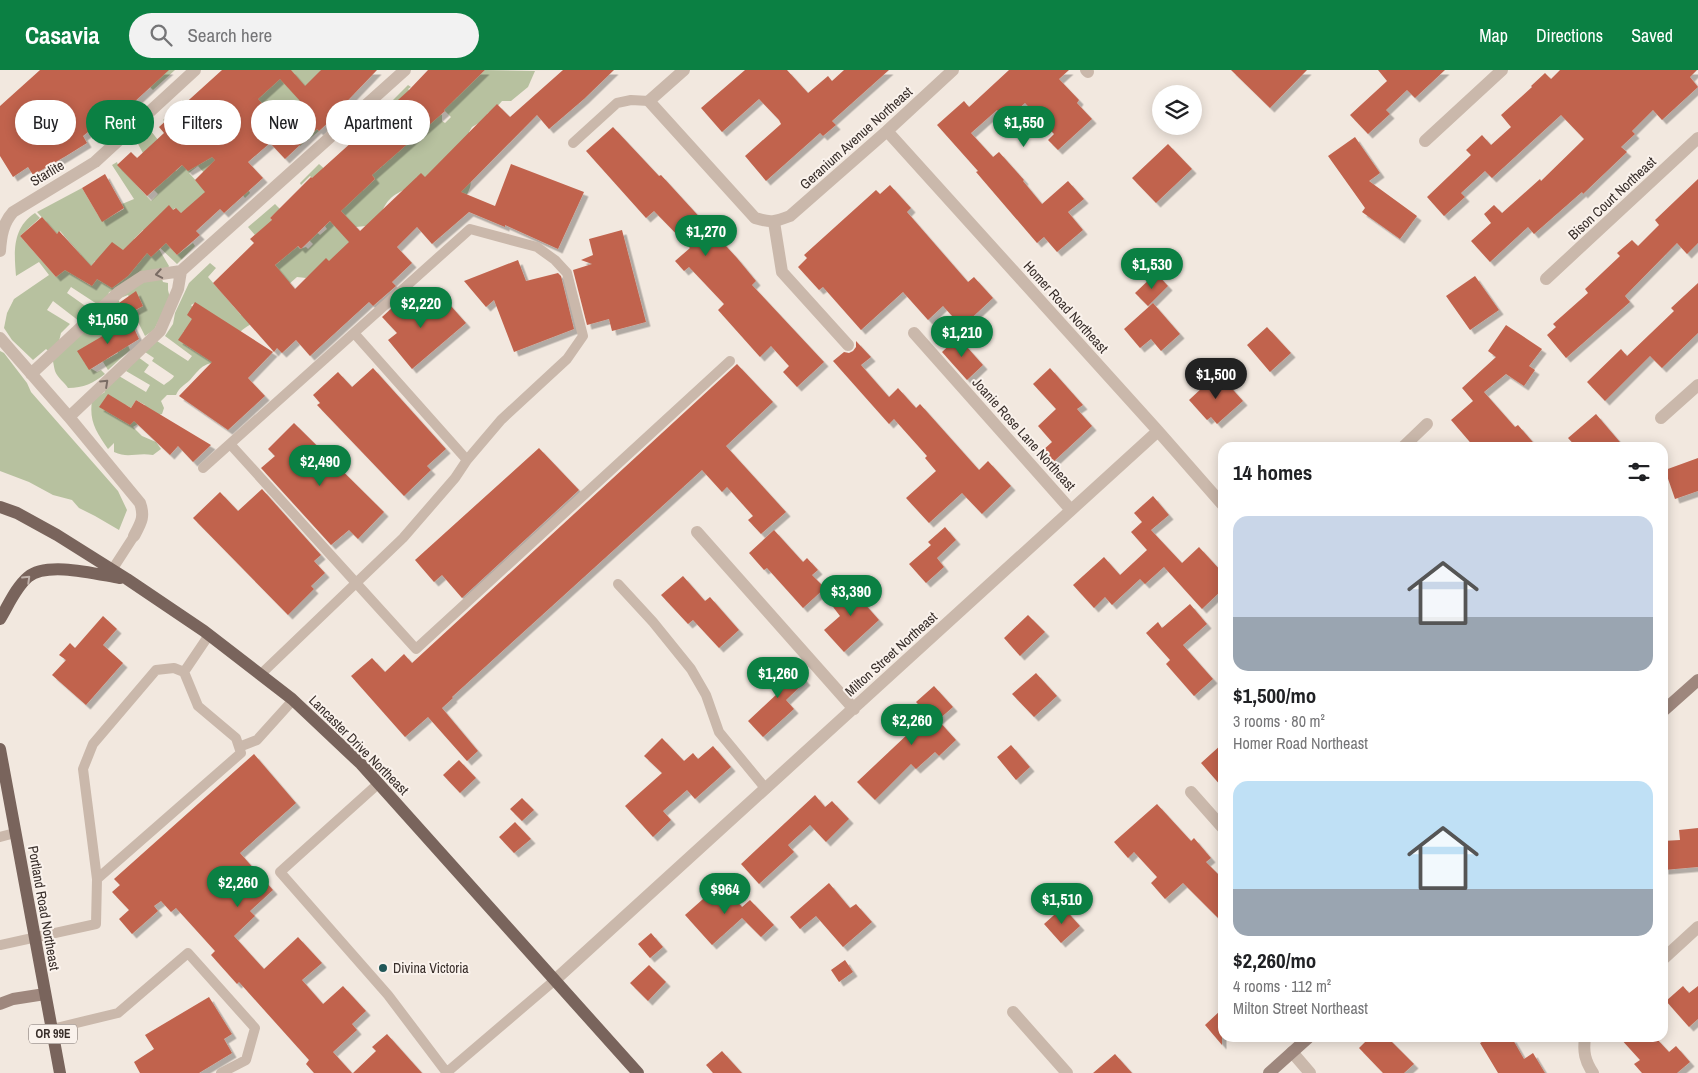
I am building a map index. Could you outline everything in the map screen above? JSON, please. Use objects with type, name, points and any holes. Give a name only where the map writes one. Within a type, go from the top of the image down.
[{"type":"main road","name":"Lancaster Drive Northeast","points":[[0,507],[17,513],[57,535],[127,579],[209,635],[293,700],[379,783],[638,1073]]},
{"type":"main road","points":[[0,619],[22,584],[35,572],[50,568],[127,579]]},
{"type":"main road","name":"Portland Road Northeast","points":[[0,749],[60,1073]]},
{"type":"street","name":"Starlite","points":[[0,251],[1,238],[7,219],[14,212],[95,162],[195,70]]},
{"type":"street","points":[[31,374],[119,292],[142,277],[182,271],[406,70]]},
{"type":"street","points":[[684,70],[649,101],[755,218],[774,222],[782,272],[848,345]]},
{"type":"street","name":"Geranium Avenue Northeast","points":[[774,222],[790,216],[953,70]]},
{"type":"street","points":[[1425,141],[1502,70]]},
{"type":"street","name":"Homer Road Northeast","points":[[887,131],[1218,499]]},
{"type":"street","name":"Bison Court Northeast","points":[[1546,279],[1698,138]]},
{"type":"street","points":[[69,417],[160,331],[178,289],[182,271]]},
{"type":"street","name":"Joanie Rose Lane Northeast","points":[[914,334],[1072,510]]},
{"type":"street","points":[[0,338],[69,417],[140,503],[143,512],[141,524],[134,536]]},
{"type":"street","points":[[1661,418],[1698,385]]},
{"type":"street","points":[[1408,442],[1427,424]]},
{"type":"street","name":"Milton Street Northeast","points":[[556,980],[1158,431]]},
{"type":"street","points":[[697,532],[854,709]]},
{"type":"street","points":[[1668,707],[1698,680]]},
{"type":"street","points":[[1191,792],[1218,822]]},
{"type":"street","points":[[1668,954],[1698,927]]},
{"type":"street","points":[[0,1004],[45,994]]},
{"type":"street","points":[[1013,1012],[1067,1073]]},
{"type":"street","points":[[1269,1073],[1303,1042]]},
{"type":"street","points":[[1585,1042],[1584,1053],[1587,1064],[1593,1073]]},
{"type":"street","points":[[1292,1052],[1310,1073]]},
{"type":"lane","points":[[573,143],[617,103],[631,100],[649,101]]},
{"type":"lane","points":[[203,468],[470,228],[537,246],[555,260],[567,273],[583,336],[567,359],[501,420],[467,460],[455,478],[403,538],[261,674]]},
{"type":"lane","points":[[354,333],[467,460]]},
{"type":"lane","points":[[230,444],[416,649],[730,361]]},
{"type":"lane","points":[[112,570],[134,536]]},
{"type":"lane","points":[[618,584],[691,668],[706,695],[719,732],[766,789]]},
{"type":"lane","points":[[184,672],[209,635]]},
{"type":"lane","points":[[0,945],[96,924],[97,879],[83,769],[93,744],[156,670],[174,668],[184,672],[198,706],[236,738],[241,753],[97,879]]},
{"type":"lane","points":[[239,747],[257,740],[293,700]]},
{"type":"lane","points":[[379,783],[280,872],[388,995],[446,1073],[556,980]]},
{"type":"lane","points":[[0,837],[15,833]]},
{"type":"lane","points":[[52,1028],[118,1013],[188,953],[255,1028],[246,1060],[221,1073]]},
{"type":"green space","points":[[168,70],[175,70],[153,90],[150,87]]},
{"type":"green space","points":[[321,70],[310,100],[251,100],[251,135],[225,165],[249,191],[250,193],[245,198],[237,187],[206,175],[198,166],[189,173],[210,196],[181,213],[175,208],[153,228],[177,255],[193,243],[195,246],[177,264],[156,244],[169,266],[162,279],[163,282],[168,283],[170,298],[154,330],[145,336],[133,312],[143,306],[139,298],[130,298],[128,295],[118,299],[124,312],[117,315],[116,319],[130,350],[108,370],[97,352],[101,350],[107,359],[118,353],[108,334],[84,355],[84,362],[90,368],[97,372],[101,370],[105,374],[88,384],[68,388],[56,373],[51,356],[46,349],[33,360],[12,340],[4,328],[7,313],[14,299],[49,275],[39,262],[16,276],[15,249],[18,233],[27,219],[35,213],[40,218],[20,236],[56,277],[81,255],[60,231],[57,234],[37,212],[82,188],[98,215],[104,220],[124,209],[122,204],[134,199],[112,165],[117,162],[151,201],[158,194],[154,190],[160,184],[139,145],[154,145],[154,135],[162,145],[157,151],[176,171],[183,164],[175,145],[241,145],[241,100],[192,100],[250,73]],"holes":[[[143,230],[153,240],[139,244],[134,239]],[[95,261],[103,265],[90,285],[79,278],[84,270],[89,269]],[[138,272],[58,345],[61,333],[70,324],[47,310],[53,301],[79,321],[91,310],[67,293],[71,287],[97,304],[107,300],[109,292],[116,290]]]},
{"type":"green space","points":[[431,70],[456,70],[452,80],[463,91],[485,70],[535,71],[528,87],[511,101],[502,101],[488,113],[484,120],[472,127],[469,132],[471,140],[456,161],[457,168],[468,176],[471,184],[461,205],[451,205],[443,202],[439,184],[424,182],[417,177],[408,188],[390,199],[374,223],[368,226],[351,228],[355,251],[338,255],[335,263],[343,273],[361,278],[365,293],[359,303],[351,308],[344,304],[340,296],[340,284],[333,280],[326,281],[322,277],[321,266],[306,278],[297,277],[280,292],[282,295],[280,302],[271,313],[244,328],[239,333],[225,361],[208,364],[201,368],[176,395],[167,395],[161,401],[164,408],[162,414],[151,417],[133,427],[142,436],[156,442],[161,449],[153,455],[119,454],[114,452],[114,443],[108,449],[94,426],[91,408],[92,400],[105,392],[103,389],[119,376],[146,392],[150,385],[126,371],[138,357],[149,365],[144,372],[164,385],[172,379],[174,376],[152,361],[154,358],[145,352],[157,341],[188,361],[192,356],[165,336],[173,324],[175,313],[189,283],[210,263],[216,268],[208,277],[241,315],[256,293],[241,276],[245,272],[249,276],[262,264],[256,257],[261,253],[268,259],[264,263],[273,273],[257,288],[266,294],[272,291],[282,282],[275,273],[278,270],[275,265],[280,261],[278,259],[290,248],[268,224],[255,235],[248,227],[275,204],[280,209],[270,218],[300,249],[306,247],[308,249],[313,244],[297,228],[303,221],[320,235],[327,229],[325,226],[330,221],[337,225],[346,217],[332,201],[338,195],[321,178],[316,182],[310,176],[301,185],[300,183],[319,164],[339,182],[344,177],[356,190],[375,179],[360,162],[368,154],[380,168],[387,160],[383,155],[390,149],[391,145],[400,145],[403,148],[404,145],[430,145],[430,111],[437,110],[442,115],[442,121],[445,123],[451,117],[437,103],[443,98],[449,104],[457,97],[444,83],[434,80],[430,76],[433,73]],"holes":[[[195,303],[225,322],[222,331],[210,338],[205,351],[200,354],[179,340],[184,331],[200,341],[208,329],[205,327],[207,319],[191,305]],[[136,400],[145,405],[131,421],[127,418],[128,409],[126,405],[131,408]]]},
{"type":"green space","points":[[408,85],[411,87],[408,89],[419,100],[393,100]]},
{"type":"green space","points":[[0,351],[4,353],[27,383],[31,392],[118,491],[127,510],[119,530],[79,508],[72,500],[53,495],[29,482],[0,471]]},
{"type":"building","points":[[40,70],[169,70],[136,100],[86,100],[86,134],[83,136],[86,144],[33,175],[28,167],[13,177],[0,156],[0,106]]},
{"type":"building","points":[[222,70],[291,70],[305,86],[321,70],[377,70],[348,100],[326,100],[326,125],[319,131],[316,130],[316,100],[299,100],[280,79],[259,100],[251,100],[251,145],[268,145],[248,162],[263,178],[224,213],[220,209],[196,231],[200,235],[177,255],[166,243],[151,257],[147,253],[128,276],[112,288],[97,279],[92,286],[65,270],[56,277],[20,236],[42,217],[57,234],[59,231],[91,266],[112,242],[123,250],[169,205],[173,210],[176,208],[181,213],[205,192],[195,180],[215,160],[212,157],[188,171],[182,165],[147,196],[117,165],[131,152],[137,158],[151,145],[154,145],[154,142],[164,133],[164,145],[241,145],[241,100],[189,100]]},
{"type":"building","points":[[428,70],[485,70],[430,124],[430,100],[398,100]]},
{"type":"building","points":[[563,70],[614,70],[549,129],[537,115],[461,192],[495,206],[511,164],[584,192],[558,249],[505,225],[505,227],[469,212],[432,244],[417,227],[397,247],[412,263],[392,282],[396,286],[373,306],[369,302],[310,356],[296,340],[282,353],[277,348],[274,352],[213,283],[254,243],[250,239],[272,220],[270,218],[349,145],[406,145],[372,175],[375,179],[341,211],[360,231],[421,173],[425,177],[497,104],[510,117]],"holes":[[[330,221],[349,242],[329,261],[326,258],[295,289],[275,265],[298,246],[301,249]]]},
{"type":"building","points":[[745,70],[787,70],[808,93],[828,76],[832,81],[844,70],[889,70],[832,121],[836,125],[823,136],[820,133],[766,181],[745,156],[781,124],[779,120],[759,99],[722,132],[701,108]]},
{"type":"building","points":[[1009,70],[1069,70],[1059,79],[1079,100],[1077,103],[1092,119],[1058,150],[1048,140],[1054,134],[1025,103],[1006,120],[997,110],[971,133],[993,157],[999,152],[1042,204],[1068,181],[1084,199],[1068,212],[1083,230],[1057,252],[1044,237],[1037,243],[976,172],[978,171],[937,125],[964,101],[969,107]]},
{"type":"building","points":[[1231,70],[1307,70],[1270,108]]},
{"type":"building","points":[[1378,70],[1445,70],[1415,98],[1407,90],[1386,110],[1390,114],[1368,134],[1350,115],[1387,81]]},
{"type":"building","points":[[1560,70],[1697,70],[1690,77],[1698,87],[1662,120],[1653,110],[1632,131],[1635,134],[1621,147],[1627,152],[1583,194],[1582,192],[1534,234],[1528,227],[1490,262],[1471,241],[1491,223],[1484,214],[1494,205],[1502,213],[1540,179],[1541,181],[1584,139],[1561,115],[1492,178],[1485,171],[1461,193],[1465,197],[1444,216],[1427,197],[1471,155],[1466,150],[1482,135],[1491,145],[1511,127],[1501,115],[1531,86],[1545,73],[1551,79]]},
{"type":"building","points":[[164,122],[164,133],[159,127]]},
{"type":"building","points":[[613,127],[659,176],[661,175],[737,258],[756,281],[752,285],[824,362],[797,387],[783,372],[789,366],[771,346],[760,357],[718,310],[724,304],[689,267],[684,271],[675,261],[690,248],[654,211],[646,218],[586,151]]},
{"type":"building","points":[[1355,137],[1380,173],[1369,181],[1417,216],[1400,239],[1362,212],[1365,208],[1328,156]]},
{"type":"building","points":[[1168,144],[1192,169],[1156,203],[1132,178]]},
{"type":"building","points":[[272,145],[300,145],[285,159]]},
{"type":"building","points":[[105,174],[124,208],[102,222],[82,188]]},
{"type":"building","points":[[1698,179],[1698,243],[1687,254],[1677,243],[1625,296],[1630,302],[1566,358],[1547,335],[1556,327],[1553,324],[1588,293],[1585,289],[1620,256],[1617,253],[1632,240],[1638,246],[1659,225],[1655,220]]},
{"type":"building","points":[[890,185],[911,208],[907,212],[968,282],[974,277],[993,298],[962,327],[943,306],[928,320],[903,292],[861,330],[823,287],[819,290],[798,267],[807,258],[804,255],[876,190],[880,194]]},
{"type":"building","points":[[622,230],[646,322],[612,331],[609,319],[587,325],[573,270],[592,264],[581,260],[593,255],[589,239]]},
{"type":"building","points":[[518,260],[526,281],[558,273],[561,276],[574,329],[514,352],[494,300],[486,307],[464,281]]},
{"type":"building","points":[[1156,273],[1168,286],[1148,306],[1135,293]]},
{"type":"building","points":[[1475,276],[1499,310],[1470,330],[1446,296]]},
{"type":"building","points":[[1698,283],[1698,333],[1662,368],[1650,356],[1605,401],[1587,382],[1621,349],[1627,356],[1674,311],[1671,308]]},
{"type":"building","points":[[136,291],[143,306],[115,321],[121,305],[119,303]]},
{"type":"building","points":[[405,296],[421,314],[442,296],[466,323],[412,369],[388,340],[397,333],[382,317]]},
{"type":"building","points":[[195,302],[273,352],[248,378],[265,396],[228,430],[179,396],[212,362],[178,340],[192,319],[187,315]]},
{"type":"building","points":[[1153,303],[1180,334],[1161,351],[1151,339],[1140,348],[1124,329]]},
{"type":"building","points":[[130,320],[139,339],[89,370],[77,351]]},
{"type":"building","points":[[1506,325],[1542,349],[1529,366],[1535,370],[1524,386],[1506,374],[1484,392],[1515,427],[1518,425],[1533,442],[1470,442],[1451,420],[1473,401],[1462,388],[1496,357],[1488,351]]},
{"type":"building","points":[[1267,327],[1291,353],[1270,372],[1247,345]]},
{"type":"building","points":[[958,337],[983,365],[967,380],[942,352]]},
{"type":"building","points":[[856,341],[871,357],[861,365],[889,397],[898,388],[916,408],[920,404],[979,470],[988,461],[1011,486],[982,514],[962,493],[929,523],[906,498],[936,471],[925,458],[927,456],[894,419],[889,424],[833,361],[844,352],[849,353],[853,351],[856,347]]},
{"type":"building","points":[[737,364],[773,402],[726,446],[786,512],[761,534],[748,520],[753,516],[727,487],[722,492],[702,470],[442,708],[478,751],[467,761],[428,717],[405,737],[351,676],[372,658],[385,672],[404,654],[412,663]]},
{"type":"building","points":[[373,368],[446,449],[427,466],[431,470],[404,496],[317,405],[320,403],[313,395],[338,372],[352,387]]},
{"type":"building","points":[[1050,368],[1083,405],[1077,409],[1092,426],[1052,463],[1042,451],[1052,442],[1038,426],[1056,409],[1033,384]]},
{"type":"building","points":[[1218,373],[1243,401],[1217,424],[1211,417],[1207,420],[1189,400]]},
{"type":"building","points":[[108,394],[131,408],[136,400],[211,445],[193,462],[178,446],[170,455],[134,421],[130,425],[99,407]]},
{"type":"building","points":[[1596,414],[1620,442],[1572,442],[1568,438]]},
{"type":"building","points":[[294,423],[384,512],[358,539],[349,530],[331,545],[261,468],[275,456],[268,449]]},
{"type":"building","points":[[539,448],[579,490],[462,598],[442,575],[434,582],[415,560]]},
{"type":"building","points":[[1698,458],[1698,491],[1675,499],[1668,479],[1668,469]]},
{"type":"building","points":[[262,489],[321,555],[314,561],[325,573],[311,586],[314,589],[288,615],[193,518],[220,492],[238,511]]},
{"type":"building","points":[[1153,496],[1169,515],[1151,530],[1182,563],[1199,547],[1218,568],[1218,594],[1202,609],[1164,567],[1145,584],[1140,579],[1112,605],[1105,597],[1094,608],[1073,585],[1104,557],[1120,575],[1147,550],[1131,532],[1142,522],[1134,513]]},
{"type":"building","points":[[945,527],[956,540],[937,558],[944,567],[926,583],[909,564],[931,545],[928,542]]},
{"type":"building","points":[[774,530],[803,562],[807,558],[818,570],[812,575],[825,588],[803,608],[767,568],[764,570],[749,553]]},
{"type":"building","points":[[683,576],[705,601],[710,597],[739,630],[719,648],[693,620],[688,624],[661,595]]},
{"type":"building","points":[[855,580],[870,598],[864,603],[879,620],[844,652],[824,630],[840,616],[830,603]]},
{"type":"building","points":[[1190,604],[1207,624],[1183,645],[1213,679],[1194,696],[1166,664],[1170,660],[1146,633],[1158,622],[1162,628]]},
{"type":"building","points":[[1028,615],[1045,632],[1020,656],[1004,638]]},
{"type":"building","points":[[103,616],[117,629],[103,645],[123,663],[86,705],[52,675],[66,660],[59,655],[70,643],[75,648]]},
{"type":"building","points":[[785,657],[806,681],[786,700],[794,709],[763,737],[748,721],[778,693],[771,686],[782,676],[774,668]]},
{"type":"building","points":[[1036,673],[1057,696],[1034,717],[1012,694]]},
{"type":"building","points":[[934,686],[953,707],[938,720],[956,740],[939,756],[935,752],[916,769],[911,764],[875,800],[857,782],[928,715],[916,702]]},
{"type":"building","points":[[662,738],[684,761],[693,753],[698,759],[713,746],[731,767],[695,799],[687,790],[663,811],[671,820],[653,837],[625,806],[662,773],[644,756]]},
{"type":"building","points":[[1011,745],[1030,767],[1016,780],[997,757]]},
{"type":"building","points":[[1218,748],[1218,782],[1201,763]]},
{"type":"building","points":[[254,754],[296,803],[240,853],[273,890],[250,911],[255,916],[234,936],[264,969],[298,937],[322,963],[302,980],[323,1004],[343,986],[366,1011],[352,1024],[357,1030],[333,1052],[352,1073],[314,1073],[306,1064],[309,1060],[239,982],[237,984],[211,955],[215,951],[176,908],[171,912],[161,901],[154,906],[158,911],[132,934],[119,919],[129,910],[112,892],[120,885],[114,879]]},
{"type":"building","points":[[459,760],[476,778],[460,793],[443,775]]},
{"type":"building","points":[[815,795],[825,807],[832,801],[849,819],[826,842],[810,825],[788,845],[794,852],[759,884],[741,864]]},
{"type":"building","points":[[522,798],[534,810],[522,821],[510,809]]},
{"type":"building","points":[[1157,804],[1191,841],[1194,838],[1211,858],[1206,862],[1218,874],[1218,918],[1183,883],[1165,899],[1151,883],[1157,877],[1134,852],[1128,858],[1114,842]]},
{"type":"building","points":[[515,822],[531,839],[514,853],[499,837]]},
{"type":"building","points":[[1698,828],[1698,867],[1668,870],[1668,841],[1680,840],[1679,830]]},
{"type":"building","points":[[721,883],[742,907],[750,900],[774,925],[761,937],[742,918],[712,945],[685,915]]},
{"type":"building","points":[[829,883],[850,908],[856,904],[872,922],[843,947],[816,916],[800,929],[790,917]]},
{"type":"building","points":[[1063,907],[1080,926],[1061,943],[1044,924]]},
{"type":"building","points":[[651,933],[663,947],[650,958],[638,944]]},
{"type":"building","points":[[845,960],[853,972],[839,982],[831,970]]},
{"type":"building","points":[[649,965],[666,982],[648,1001],[630,983]]},
{"type":"building","points":[[1683,986],[1689,993],[1698,986],[1698,1019],[1689,1027],[1668,1003],[1668,999]]},
{"type":"building","points":[[209,997],[232,1034],[224,1039],[232,1053],[199,1073],[140,1073],[134,1062],[154,1049],[145,1035]]},
{"type":"building","points":[[1218,1013],[1218,1040],[1205,1025]]},
{"type":"building","points":[[387,1034],[422,1073],[353,1073],[376,1051],[372,1047]]},
{"type":"building","points":[[1365,1042],[1392,1042],[1414,1064],[1404,1073],[1383,1073],[1359,1048]]},
{"type":"building","points":[[1514,1042],[1524,1059],[1533,1053],[1545,1073],[1498,1073],[1480,1043]]},
{"type":"building","points":[[1624,1042],[1660,1042],[1669,1052],[1676,1046],[1690,1062],[1677,1073],[1642,1073],[1634,1064],[1640,1060]]},
{"type":"building","points":[[722,1051],[742,1073],[713,1073],[706,1065]]},
{"type":"building","points":[[1115,1054],[1132,1073],[1093,1073]]},
{"type":"place","name":"Divina Victoria","points":[[383,968]]}]
